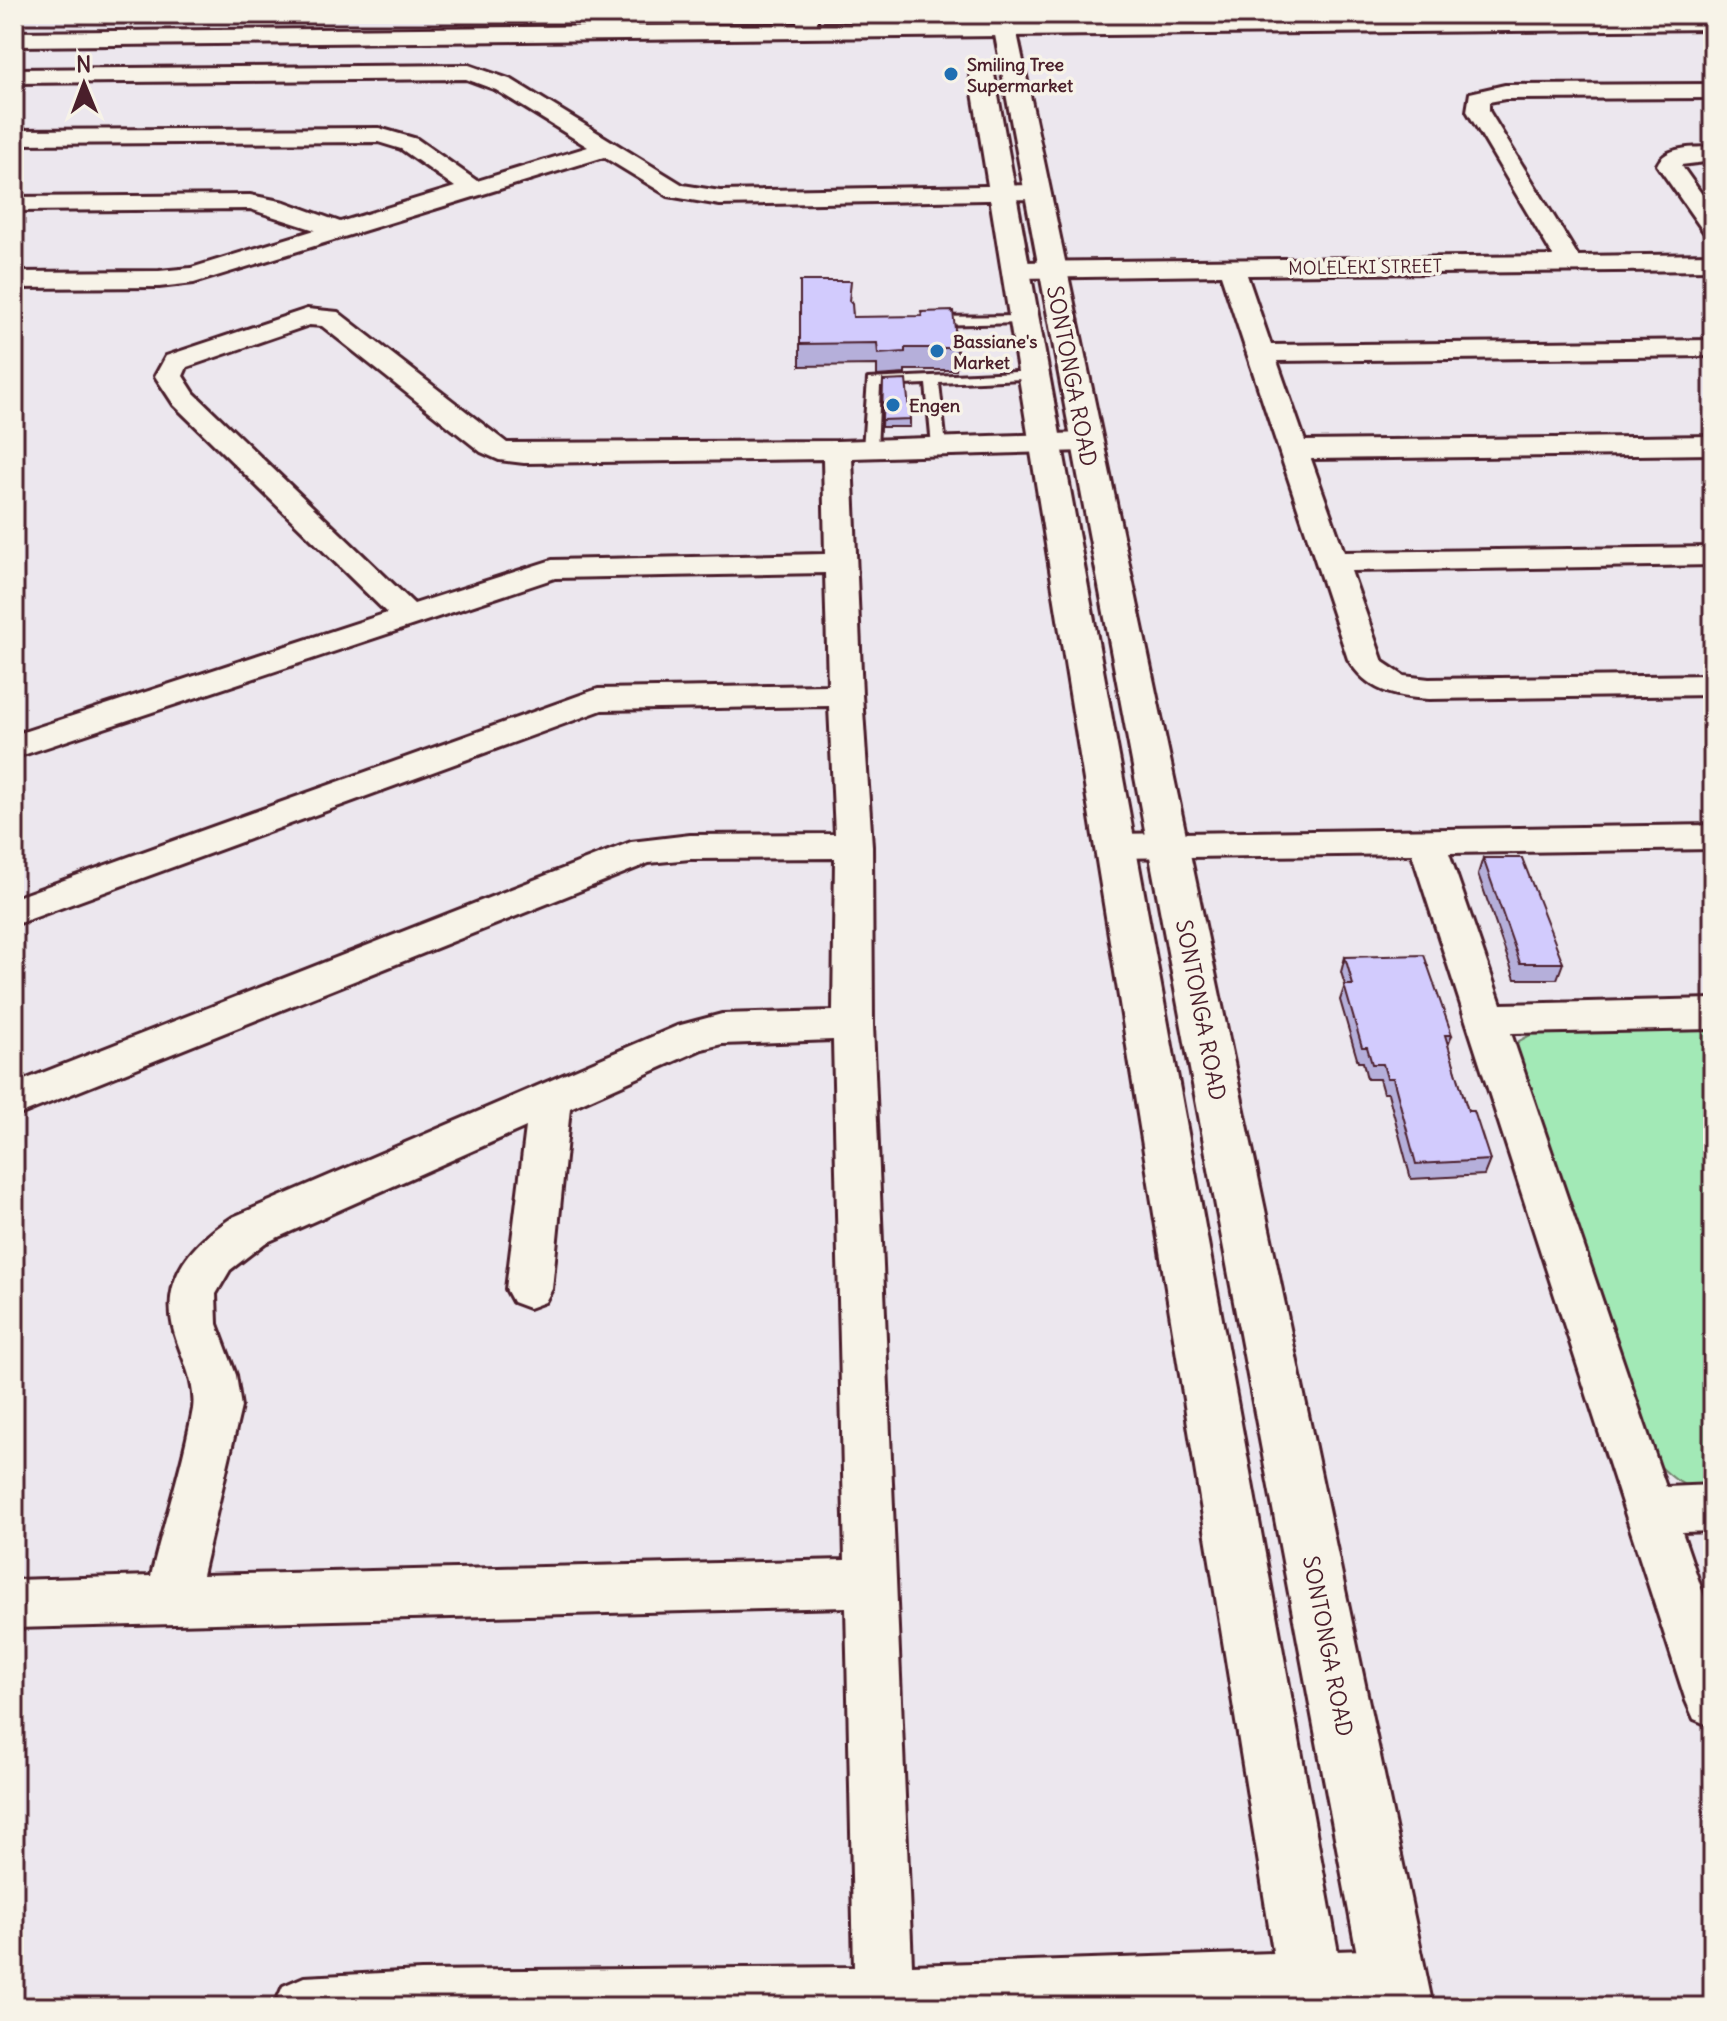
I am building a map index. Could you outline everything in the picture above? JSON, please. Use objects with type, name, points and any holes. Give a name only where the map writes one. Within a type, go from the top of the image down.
[{"type":"main road","name":"SONTONGA ROAD","points":[[988,22],[1064,442],[1113,846],[1312,1994]]},
{"type":"main road","points":[[14,39],[807,23],[1713,22]]},
{"type":"main road","name":"SONTONGA ROAD","points":[[1034,270],[1026,320],[1036,375],[1064,442],[1168,845],[1397,1992]]},
{"type":"street","points":[[14,76],[469,72],[504,85],[669,188],[696,196],[1019,192]]},
{"type":"street","points":[[1570,264],[1478,111],[1478,98],[1505,92],[1713,91]]},
{"type":"street","points":[[14,137],[379,135],[409,144],[473,189]]},
{"type":"street","points":[[14,280],[184,277],[605,149]]},
{"type":"street","points":[[1713,154],[1680,156],[1670,161],[1669,165],[1713,227]]},
{"type":"street","points":[[14,204],[250,202],[276,207],[338,230]]},
{"type":"street","name":"MOLELEKI STREET","points":[[1034,270],[1713,262]]},
{"type":"street","points":[[1232,269],[1370,669],[1391,684],[1429,689],[1713,685]]},
{"type":"street","points":[[407,615],[184,399],[171,384],[169,376],[176,362],[288,323],[319,316],[336,322],[499,451],[524,454],[853,450],[1064,442]]},
{"type":"street","points":[[1262,353],[1713,348]]},
{"type":"street","points":[[1295,450],[1713,445]]},
{"type":"street","points":[[853,450],[840,563],[854,846],[853,1025],[868,1583],[884,1996]]},
{"type":"street","points":[[1332,562],[1713,556]]},
{"type":"street","points":[[14,747],[552,569],[840,563]]},
{"type":"street","points":[[14,912],[598,700],[845,695]]},
{"type":"street","points":[[1113,846],[1713,837]]},
{"type":"street","points":[[1427,843],[1713,1701]]},
{"type":"street","points":[[14,1101],[644,851],[690,847],[854,846]]},
{"type":"street","points":[[1485,1019],[1713,1014]]},
{"type":"street","points":[[171,1598],[217,1407],[218,1390],[193,1322],[192,1304],[196,1284],[207,1262],[226,1244],[249,1230],[703,1032],[853,1025]]},
{"type":"street","points":[[529,1289],[550,1097]]},
{"type":"street","points":[[1651,1510],[1713,1508]]},
{"type":"street","points":[[14,1604],[868,1583]]},
{"type":"street","points":[[304,2007],[421,2001],[884,1996],[1038,1999],[1397,1992]]},
{"type":"lane","points":[[904,322],[1026,320]]},
{"type":"lane","points":[[853,450],[872,383],[1036,375]]},
{"type":"lane","points":[[932,379],[939,446]]},
{"type":"green space","points":[[1713,1027],[1713,1492],[1685,1485],[1668,1474],[1646,1452],[1514,1048],[1519,1041],[1536,1032]]},
{"type":"building","points":[[800,281],[851,281],[849,301],[853,317],[922,316],[921,312],[953,311],[957,348],[905,348],[905,352],[878,354],[877,343],[800,344]]},
{"type":"building","points":[[906,380],[910,419],[882,420],[883,381]]},
{"type":"building","points":[[1483,858],[1522,858],[1563,963],[1520,963]]},
{"type":"building","points":[[1424,955],[1452,1035],[1445,1035],[1468,1111],[1474,1111],[1490,1160],[1416,1164],[1393,1078],[1387,1078],[1383,1064],[1372,1064],[1367,1047],[1362,1047],[1344,985],[1353,985],[1345,957]]},
{"type":"place","name":"Smiling Tree Supermarket","points":[[951,74]]},
{"type":"place","name":"Bassiane's Market","points":[[937,351]]},
{"type":"place","name":"Engen","points":[[893,405]]}]
